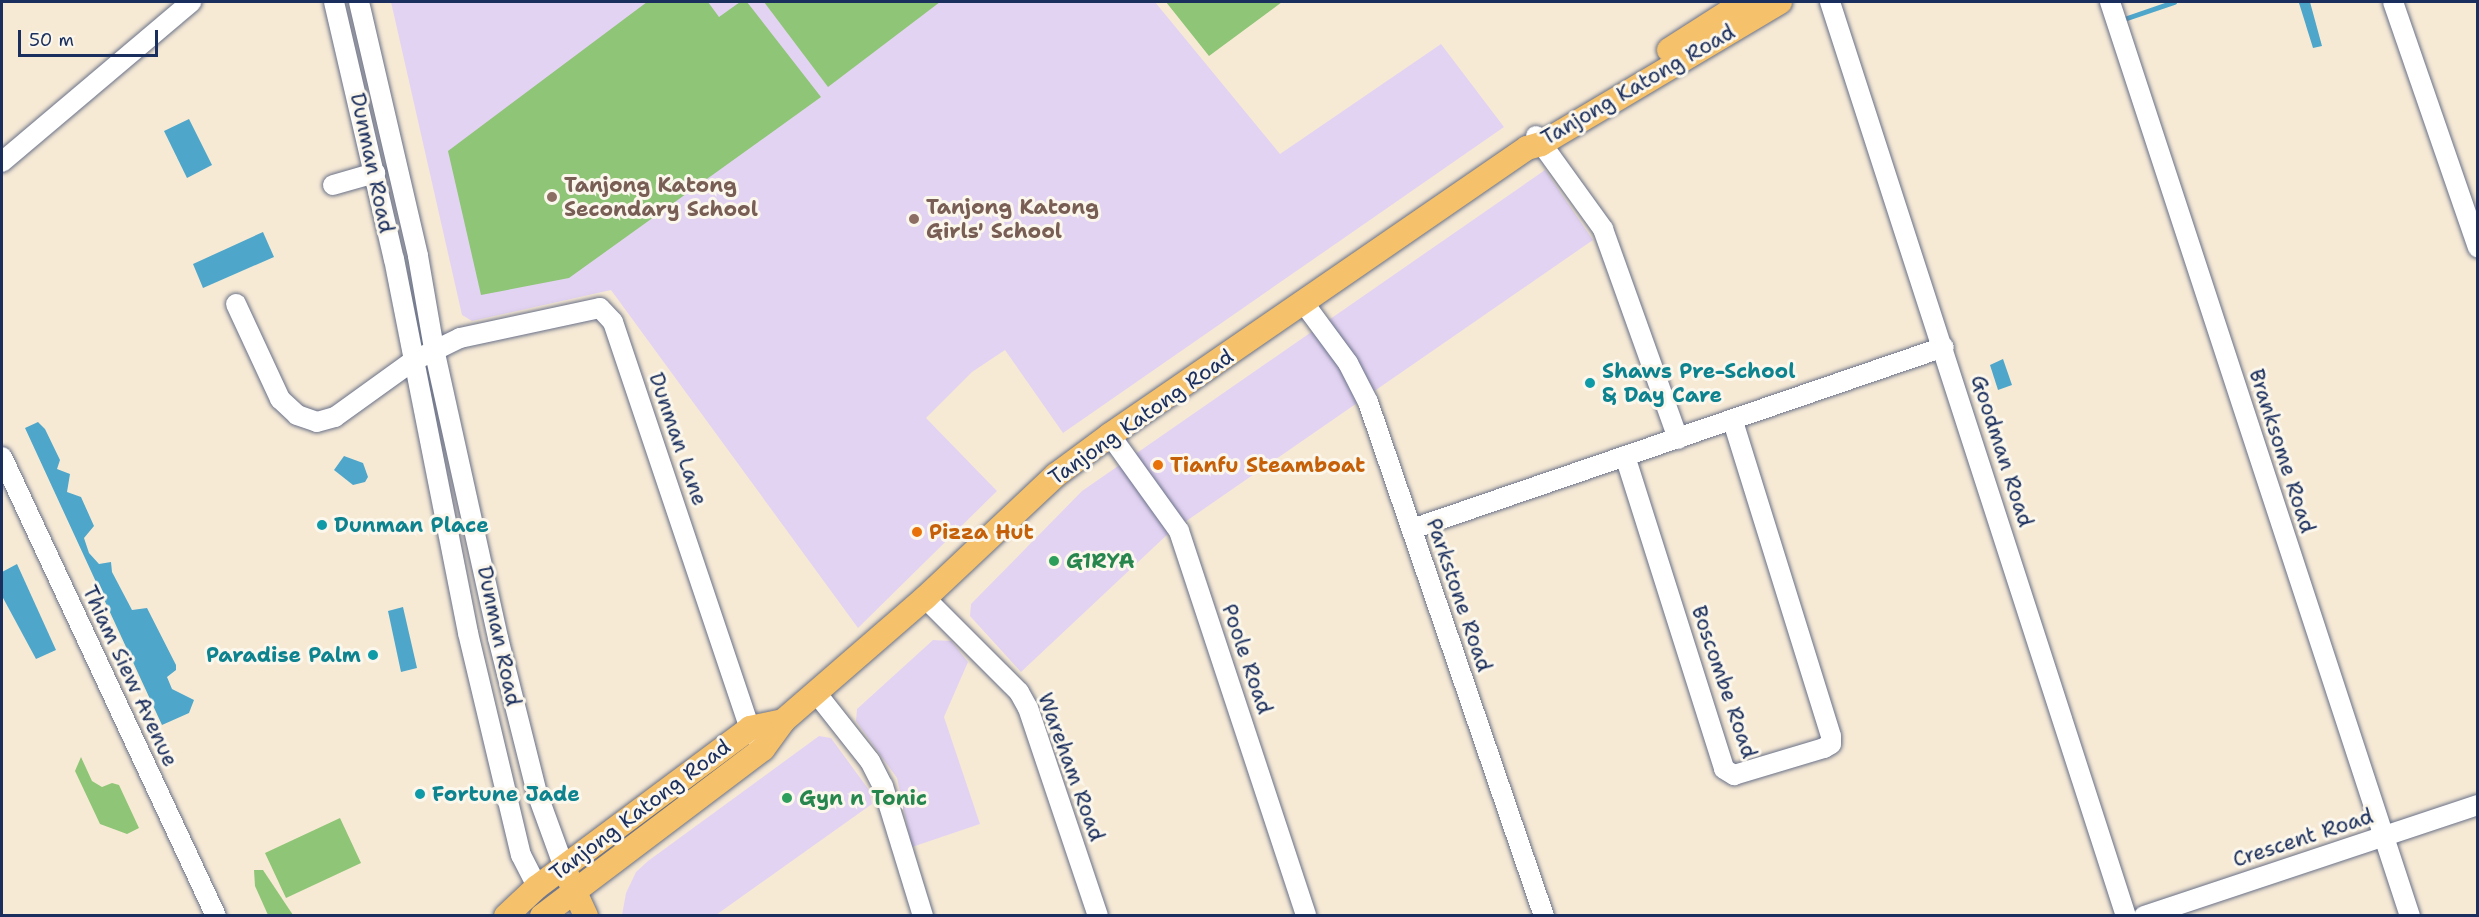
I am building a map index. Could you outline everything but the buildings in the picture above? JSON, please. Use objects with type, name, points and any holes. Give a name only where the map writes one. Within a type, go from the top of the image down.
[{"type":"main road","name":"Tanjong Katong Road","points":[[548,913],[763,749],[783,721],[818,694],[925,598],[1056,475],[1303,302],[1744,2]]},
{"type":"main road","name":"Tanjong Katong Road","points":[[1535,143],[1780,2]]},
{"type":"main road","name":"Tanjong Katong Road","points":[[506,915],[537,887],[750,728],[783,721]]},
{"type":"main road","name":"Dunman Road","points":[[564,867],[586,915]]},
{"type":"main road","name":"Dunman Road","points":[[537,887],[548,913]]},
{"type":"street","points":[[2,162],[191,2]]},
{"type":"street","name":"Dunman Road","points":[[334,2],[375,172],[488,719],[521,855],[537,887]]},
{"type":"street","name":"Dunman Road","points":[[359,2],[415,240],[434,349],[515,709],[537,793],[564,867]]},
{"type":"street","name":"Goodman Road","points":[[1830,2],[1944,347],[2126,915]]},
{"type":"street","name":"Branksome Road","points":[[2110,2],[2410,915]]},
{"type":"street","points":[[2393,2],[2478,248]]},
{"type":"street","points":[[1535,143],[1603,229],[1677,439]]},
{"type":"street","points":[[333,185],[375,172]]},
{"type":"street","name":"Parkstone Road","points":[[1303,302],[1360,384],[1544,915]]},
{"type":"street","points":[[236,304],[280,399],[297,415],[317,422],[335,417],[413,361],[434,349]]},
{"type":"street","name":"Dunman Lane","points":[[434,349],[510,326],[600,308],[612,322],[750,728],[763,749]]},
{"type":"street","points":[[1412,529],[1944,347]]},
{"type":"street","name":"Boscombe Road","points":[[1625,456],[1724,769],[1734,775],[1824,748],[1831,744],[1831,736],[1733,421]]},
{"type":"street","name":"Poole Road","points":[[1110,435],[1179,531],[1306,915]]},
{"type":"street","name":"Thiam Siew Avenue","points":[[2,457],[216,915]]},
{"type":"street","name":"Wareham Road","points":[[925,598],[1019,692],[1028,708],[1098,915]]},
{"type":"street","points":[[818,694],[870,761],[883,786],[923,915]]},
{"type":"street","name":"Crescent Road","points":[[2144,915],[2478,805]]},
{"type":"shaded area","points":[[391,2],[1155,2],[1280,154],[1441,44],[1504,127],[1063,433],[1005,350],[972,372],[926,418],[997,491],[858,628],[611,290],[472,321],[462,315]]},
{"type":"shaded area","points":[[1545,170],[1593,240],[1169,533],[1021,672],[970,616],[971,604],[1082,491]]},
{"type":"shaded area","points":[[933,640],[951,641],[968,662],[944,717],[980,824],[912,847],[897,778],[856,721],[857,709]]},
{"type":"shaded area","points":[[819,736],[831,738],[869,790],[872,804],[716,915],[622,915],[626,893],[636,872],[648,861]]},
{"type":"green space","name":"Tanjong Katong Secondary School","points":[[647,2],[708,2],[719,17],[740,2],[747,2],[821,97],[569,278],[481,295],[448,151]]},
{"type":"green space","points":[[764,2],[940,2],[828,87]]},
{"type":"green space","points":[[1166,2],[1282,2],[1209,56]]},
{"type":"green space","points":[[81,757],[92,781],[102,787],[112,783],[119,785],[139,828],[127,834],[100,824],[75,771]]},
{"type":"green space","points":[[340,818],[361,863],[286,898],[265,853]]},
{"type":"green space","points":[[254,870],[263,870],[293,915],[268,915],[255,886]]},
{"type":"water","points":[[2310,2],[2322,46],[2313,48],[2299,3]]},
{"type":"water","points":[[189,119],[212,165],[187,178],[164,131]]},
{"type":"water","points":[[263,232],[274,257],[203,288],[193,264]]},
{"type":"water","points":[[2003,359],[2012,385],[1998,390],[1990,365]]},
{"type":"water","points":[[38,422],[45,429],[60,460],[57,469],[70,474],[67,492],[81,497],[94,526],[84,538],[89,553],[99,564],[111,562],[112,572],[132,610],[147,608],[176,665],[176,670],[167,677],[172,689],[194,700],[189,713],[162,725],[25,428]]},
{"type":"water","points":[[344,456],[363,463],[368,477],[365,482],[353,485],[334,470]]},
{"type":"water","points":[[17,564],[56,650],[36,659],[2,596],[2,572]]},
{"type":"water","points":[[403,607],[417,668],[401,672],[388,611]]},
{"type":"waterway","points":[[2121,20],[2174,2]]},
{"type":"place","name":"Tanjong Katong Secondary School","points":[[552,197]]},
{"type":"place","name":"Tanjong Katong Girls' School","points":[[914,219]]},
{"type":"place","name":"Shaws Pre-School & Day Care","points":[[1590,383]]},
{"type":"place","name":"Tianfu Steamboat","points":[[1158,465]]},
{"type":"place","name":"Dunman Place","points":[[322,525]]},
{"type":"place","name":"Pizza Hut","points":[[917,532]]},
{"type":"place","name":"G1RYA","points":[[1054,561]]},
{"type":"place","name":"Paradise Palm","points":[[373,655]]},
{"type":"place","name":"Fortune Jade","points":[[420,794]]},
{"type":"place","name":"Gyn n Tonic","points":[[787,798]]}]
